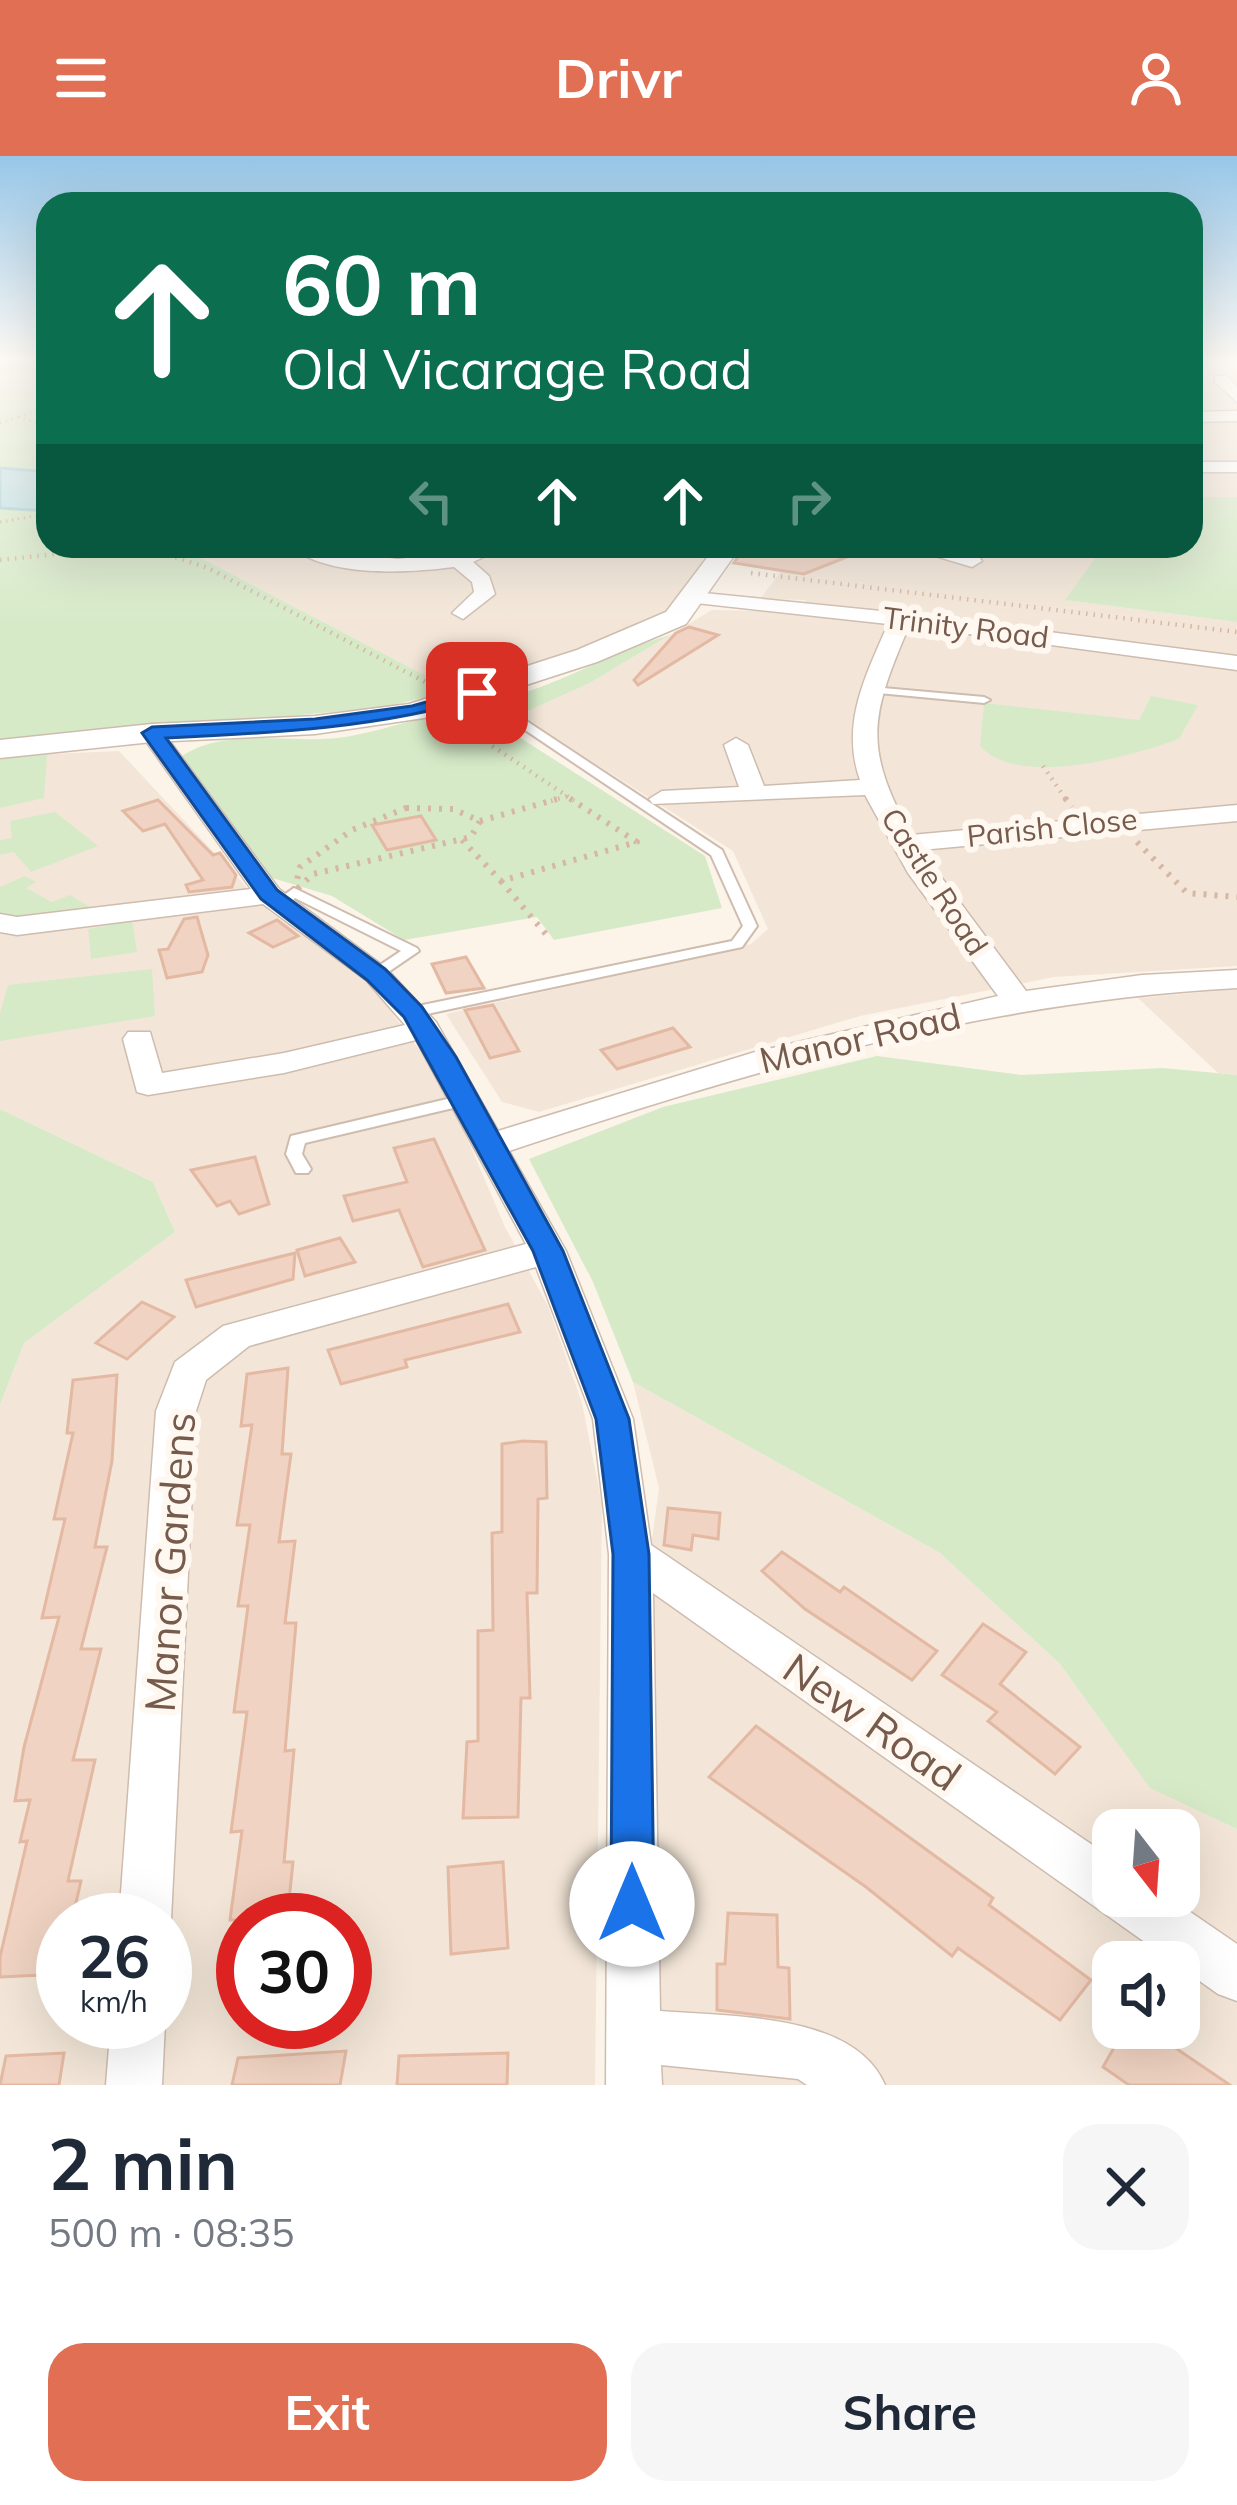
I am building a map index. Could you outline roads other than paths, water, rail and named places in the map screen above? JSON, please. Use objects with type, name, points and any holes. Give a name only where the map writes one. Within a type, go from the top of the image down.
[{"type":"street","points":[[1203,467],[1237,467]]},
{"type":"street","points":[[349,558],[414,566],[466,558]]},
{"type":"street","points":[[0,748],[152,733],[315,725],[459,701],[676,618],[721,558]]},
{"type":"street","points":[[458,561],[482,580],[485,594],[463,613]]},
{"type":"street","name":"Trinity Road","points":[[694,598],[901,619],[1237,663]]},
{"type":"street","name":"Castle Road","points":[[901,619],[872,690],[862,737],[874,787],[964,934],[1019,1002]]},
{"type":"street","points":[[152,733],[282,896],[376,974],[419,1021],[548,1251],[613,1419],[631,1554],[633,2060],[806,2052],[857,2085]]},
{"type":"street","points":[[736,745],[754,794]]},
{"type":"street","points":[[662,799],[874,787]]},
{"type":"street","name":"Parish Close","points":[[905,844],[1237,813]]},
{"type":"street","name":"Parish Close","points":[[1200,816],[1224,831],[1237,833]]},
{"type":"street","points":[[0,922],[16,926],[282,896]]},
{"type":"street","name":"Manor Road","points":[[492,1145],[775,1057],[1019,1002],[1120,987],[1237,979]]},
{"type":"street","points":[[139,1039],[148,1085],[284,1063],[419,1021]]},
{"type":"street","name":"Manor Gardens","points":[[147,1893],[176,1411],[188,1372],[236,1336],[548,1251]]},
{"type":"street","name":"New Road","points":[[631,1554],[1092,1874]]},
{"type":"street","points":[[1153,1917],[1237,1975]]},
{"type":"street","points":[[134,2085],[136,2049]]},
{"type":"lane","points":[[872,690],[984,700]]},
{"type":"lane","points":[[419,1021],[737,944],[750,926],[717,853],[459,701]]},
{"type":"lane","points":[[302,1169],[293,1146],[306,1136],[464,1100]]},
{"type":"water","points":[[0,468],[36,471],[36,510],[0,508]]}]
